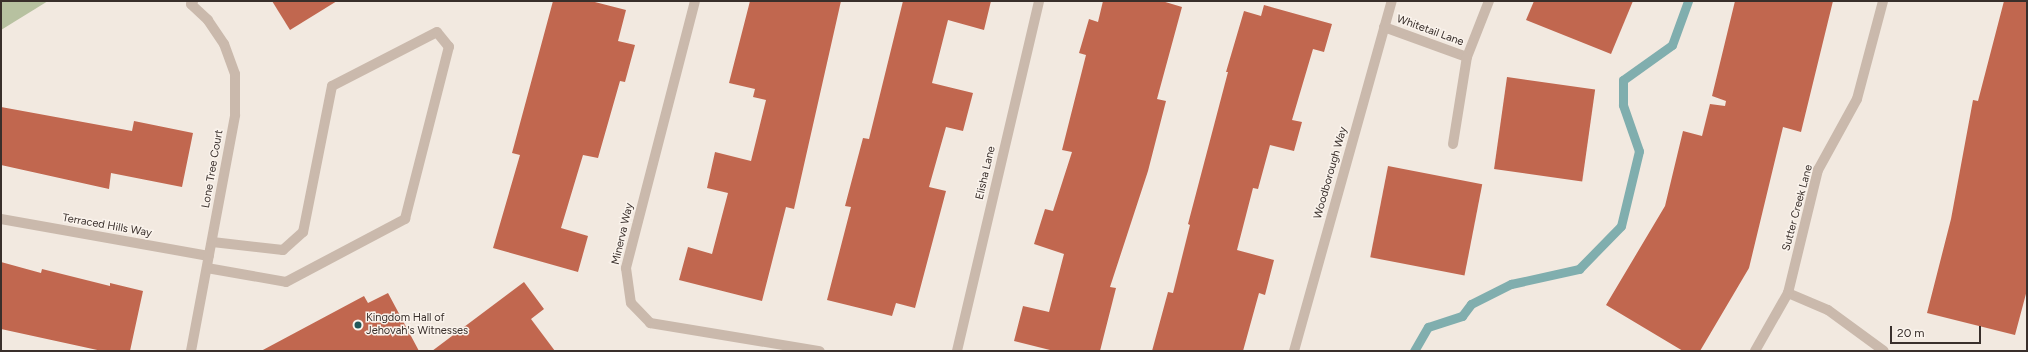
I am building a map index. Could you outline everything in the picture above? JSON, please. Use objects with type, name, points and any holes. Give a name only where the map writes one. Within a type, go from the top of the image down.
[{"type":"street","name":"Minerva Way","points":[[695,1],[626,268],[631,303],[650,323],[820,351]]},
{"type":"street","name":"Elisha Lane","points":[[957,351],[1039,1]]},
{"type":"street","name":"Woodborough Way","points":[[1294,351],[1392,1]]},
{"type":"street","name":"Whitetail Lane","points":[[1453,144],[1467,58],[1489,1]]},
{"type":"street","name":"Sutter Creek Lane","points":[[1754,351],[1788,293],[1818,170],[1857,99],[1883,1]]},
{"type":"street","name":"Lone Tree Court","points":[[192,2],[208,20],[224,44],[235,74],[235,115],[192,351]]},
{"type":"street","name":"Whitetail Lane","points":[[1384,27],[1467,58]]},
{"type":"street","points":[[207,268],[286,282],[405,219],[449,47],[437,32],[332,86],[303,232],[283,250],[212,242]]},
{"type":"street","name":"Terraced Hills Way","points":[[1,219],[209,256]]},
{"type":"street","points":[[1788,293],[1828,310],[1884,351]]},
{"type":"green space","points":[[1,1],[48,1],[1,30]]},
{"type":"building","points":[[272,1],[337,1],[290,30]]},
{"type":"building","points":[[553,1],[591,1],[626,10],[618,41],[635,45],[625,82],[620,81],[598,158],[583,155],[561,228],[588,236],[578,272],[493,248],[520,155],[512,153]]},
{"type":"building","points":[[750,1],[841,1],[794,209],[786,207],[762,301],[679,280],[688,247],[712,254],[728,193],[707,188],[715,152],[751,161],[766,100],[753,97],[755,89],[729,83]]},
{"type":"building","points":[[903,1],[991,1],[984,30],[948,20],[932,83],[973,93],[963,131],[946,127],[929,187],[946,191],[915,308],[896,303],[892,316],[827,300],[851,207],[845,206],[863,138],[869,139]]},
{"type":"building","points":[[1103,1],[1162,1],[1182,7],[1157,99],[1166,101],[1148,171],[1110,287],[1116,288],[1100,351],[1054,351],[1014,341],[1023,306],[1049,312],[1064,254],[1034,244],[1045,209],[1053,211],[1072,152],[1062,150],[1086,55],[1079,53],[1089,19],[1098,22]]},
{"type":"building","points":[[1534,1],[1633,1],[1611,54],[1526,20]]},
{"type":"building","points":[[1735,1],[1833,1],[1801,132],[1783,127],[1749,268],[1700,351],[1683,351],[1606,305],[1665,206],[1683,131],[1702,136],[1710,104],[1725,106],[1726,101],[1712,96]]},
{"type":"building","points":[[2004,1],[2027,1],[2027,290],[2015,335],[1927,313],[1951,219],[1973,100],[1978,101]]},
{"type":"building","points":[[1264,5],[1332,24],[1324,52],[1313,49],[1292,120],[1302,122],[1294,151],[1270,145],[1258,189],[1253,188],[1237,250],[1274,260],[1265,295],[1259,293],[1243,351],[1152,351],[1168,292],[1173,293],[1190,225],[1188,224],[1228,72],[1226,72],[1244,11],[1261,16]]},
{"type":"building","points":[[1507,77],[1595,89],[1582,181],[1494,169]]},
{"type":"building","points":[[1,107],[132,131],[134,121],[193,133],[182,187],[111,173],[109,189],[1,165]]},
{"type":"building","points":[[1388,166],[1482,184],[1464,276],[1370,257]]},
{"type":"building","points":[[1,262],[41,273],[42,269],[110,286],[110,283],[143,291],[130,351],[102,351],[1,329]]},
{"type":"building","points":[[524,282],[544,309],[531,319],[555,351],[432,351]]},
{"type":"building","name":"Kingdom Hall of Jehovah's Witnesses","points":[[388,293],[419,351],[261,351],[364,296],[368,303]]},
{"type":"waterway","points":[[1414,351],[1428,327],[1462,316],[1471,304],[1511,284],[1579,269],[1621,226],[1639,151],[1623,105],[1623,80],[1672,45],[1688,1]]},
{"type":"place","name":"Kingdom Hall of Jehovah's Witnesses","points":[[358,325]]}]
